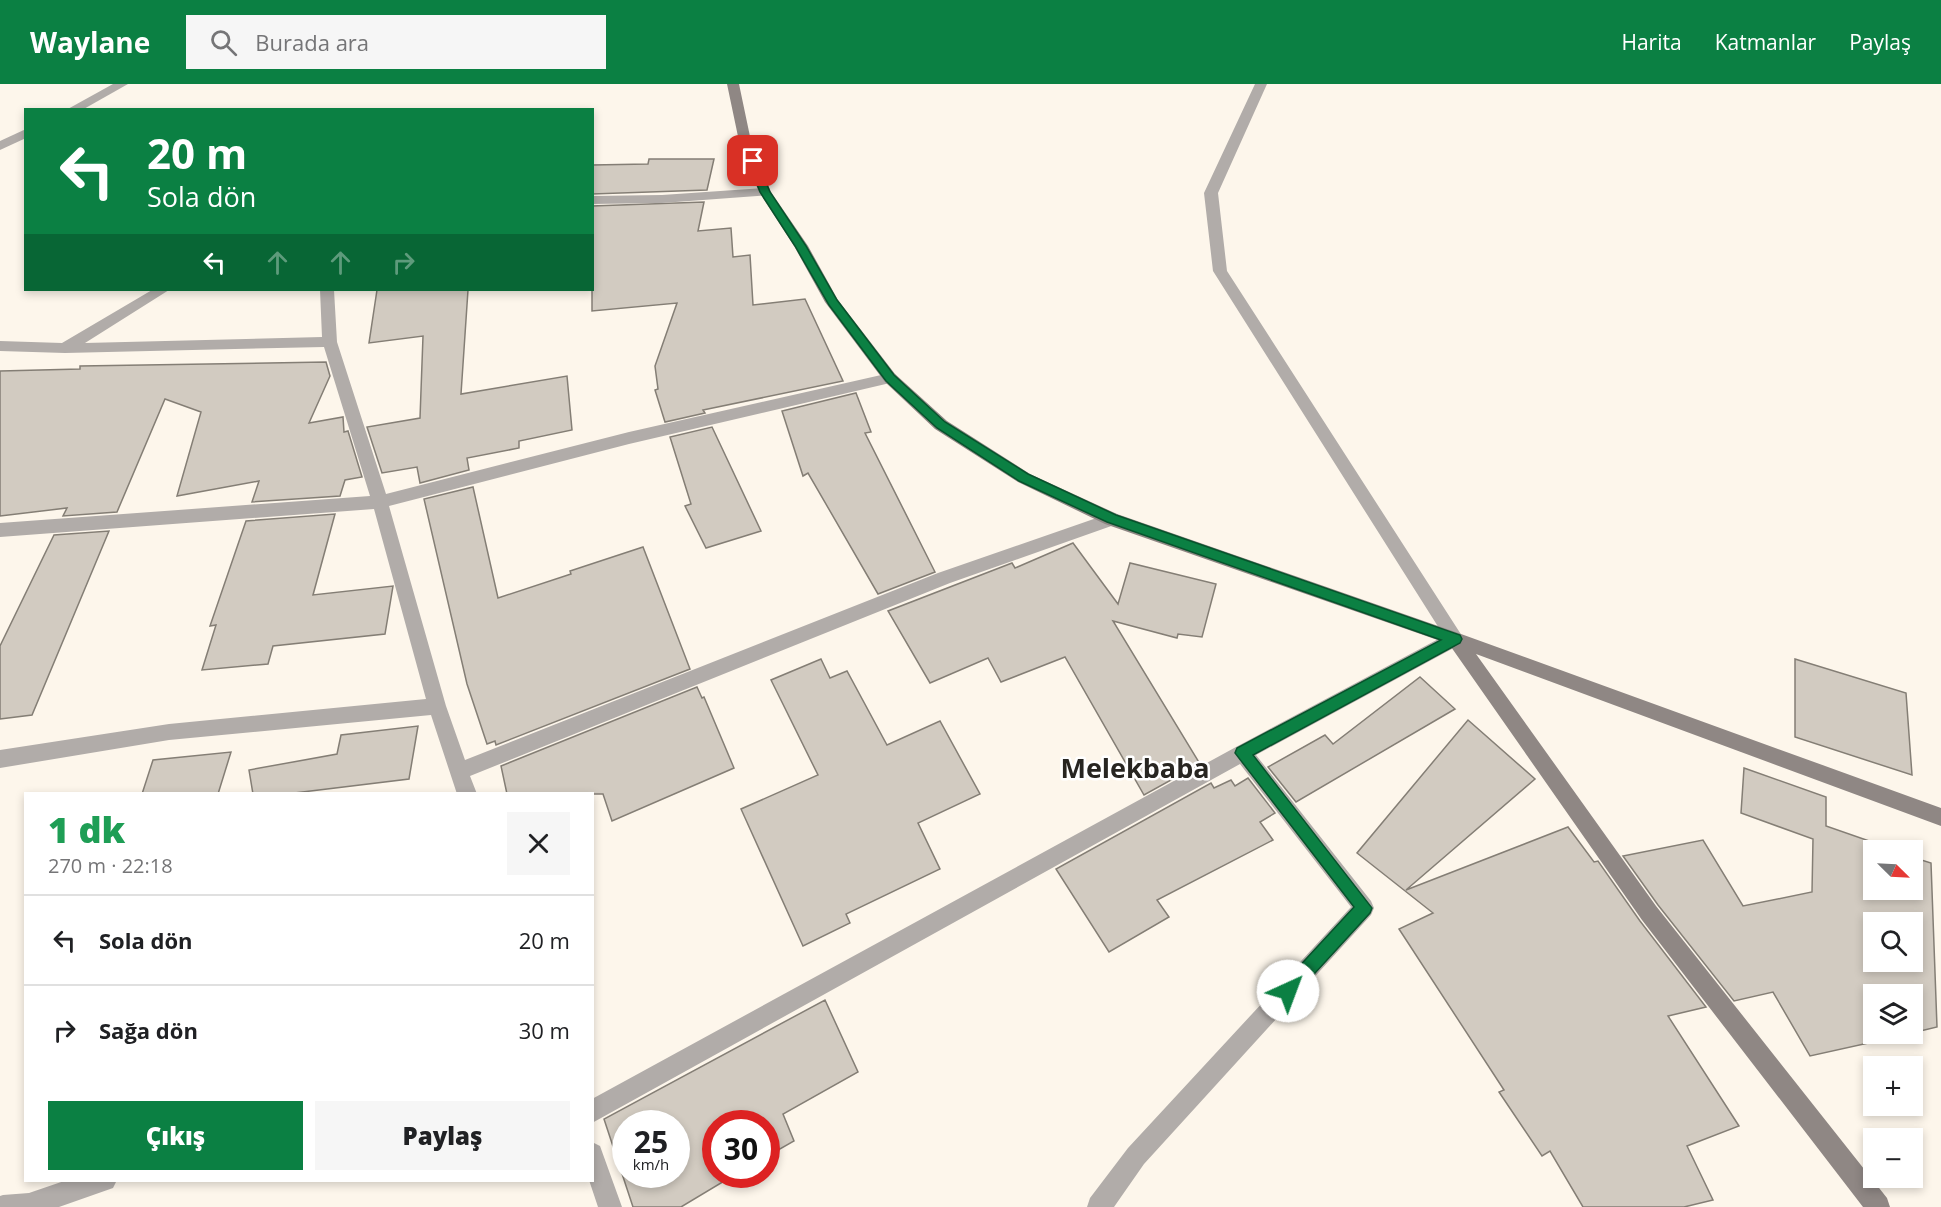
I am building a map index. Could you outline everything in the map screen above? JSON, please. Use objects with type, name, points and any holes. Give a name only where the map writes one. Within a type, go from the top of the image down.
[{"type":"street","points":[[76,108],[122,84]]},
{"type":"street","points":[[733,84],[746,146],[765,192],[801,246],[832,302],[890,378],[950,431],[1024,477],[1111,519],[1455,639],[1941,817]]},
{"type":"street","points":[[1259,84],[1211,193],[1220,270],[1455,639],[1650,914],[1878,1207]]},
{"type":"street","points":[[0,146],[24,134]]},
{"type":"street","points":[[594,200],[662,199],[765,192]]},
{"type":"street","points":[[65,348],[160,291]]},
{"type":"street","points":[[327,291],[330,342],[380,501],[437,706],[466,792]]},
{"type":"street","points":[[0,346],[65,348],[330,342]]},
{"type":"street","points":[[0,530],[380,501],[629,438],[890,378]]},
{"type":"street","points":[[460,771],[944,578],[1111,519]]},
{"type":"street","points":[[594,1111],[1243,753],[1455,639]]},
{"type":"street","points":[[0,759],[170,732],[437,706]]},
{"type":"street","points":[[1099,1207],[1136,1156],[1364,908],[1243,753]]},
{"type":"street","points":[[594,1160],[610,1207]]},
{"type":"street","points":[[3,1207],[29,1206],[99,1182]]},
{"type":"building","points":[[649,159],[714,159],[707,190],[594,194],[594,165],[648,164]]},
{"type":"building","points":[[704,202],[698,231],[731,228],[733,257],[750,255],[753,305],[805,299],[843,381],[703,410],[705,413],[665,422],[655,390],[658,389],[655,366],[677,303],[592,311],[594,206]]},
{"type":"building","points":[[377,291],[468,291],[461,394],[567,376],[572,430],[519,441],[519,448],[467,458],[469,470],[420,483],[417,467],[382,473],[367,427],[420,418],[423,336],[369,343]]},
{"type":"building","points":[[326,362],[330,376],[309,423],[343,417],[344,432],[348,431],[362,477],[345,480],[340,496],[252,502],[259,481],[177,496],[201,412],[165,399],[117,512],[63,516],[67,508],[0,516],[0,371],[80,369],[80,366]]},
{"type":"building","points":[[856,393],[871,432],[865,433],[935,572],[878,594],[808,473],[803,476],[782,411]]},
{"type":"building","points":[[712,427],[761,531],[706,548],[685,506],[691,504],[670,437]]},
{"type":"building","points":[[473,487],[498,598],[643,547],[690,669],[496,745],[495,741],[487,744],[467,684],[424,499]]},
{"type":"building","points":[[335,514],[313,595],[393,586],[385,634],[273,646],[268,664],[202,670],[216,625],[210,626],[246,521]]},
{"type":"building","points":[[109,531],[32,715],[0,719],[0,646],[54,535]]},
{"type":"building","points":[[1073,543],[1118,604],[1130,563],[1216,584],[1202,637],[1178,634],[1177,638],[1113,621],[1200,764],[1144,795],[1065,657],[1001,682],[988,658],[930,683],[888,611],[1012,563],[1015,568]]},
{"type":"building","points":[[821,659],[830,678],[847,671],[887,745],[940,721],[980,794],[918,823],[940,869],[846,914],[850,923],[803,946],[741,809],[818,775],[771,680]]},
{"type":"building","points":[[1795,659],[1906,693],[1912,775],[1795,737]]},
{"type":"building","points":[[1420,677],[1455,709],[1296,802],[1268,767],[1325,735],[1333,744]]},
{"type":"building","points":[[697,687],[702,698],[704,697],[734,768],[612,821],[603,794],[594,794],[594,792],[507,792],[501,766]]},
{"type":"building","points":[[1468,720],[1535,779],[1406,890],[1568,827],[1594,862],[1598,861],[1640,921],[1706,1007],[1668,1016],[1739,1126],[1687,1146],[1713,1200],[1684,1207],[1583,1207],[1550,1151],[1542,1156],[1499,1092],[1504,1090],[1399,929],[1433,913],[1357,853]]},
{"type":"building","points":[[418,726],[409,779],[302,792],[253,792],[249,770],[337,754],[341,735]]},
{"type":"building","points":[[231,752],[219,792],[143,792],[153,760]]},
{"type":"building","points":[[1744,768],[1826,797],[1826,826],[1866,840],[1863,840],[1863,900],[1923,900],[1923,860],[1931,863],[1937,1027],[1923,1030],[1923,984],[1863,984],[1864,1044],[1810,1056],[1773,992],[1734,1001],[1658,905],[1623,856],[1703,840],[1743,906],[1812,892],[1813,839],[1741,813]]},
{"type":"building","points":[[1248,778],[1275,813],[1260,822],[1273,840],[1157,900],[1169,917],[1109,952],[1056,869],[1211,783],[1214,788],[1231,780],[1235,786]]},
{"type":"building","points":[[825,1000],[858,1072],[783,1114],[794,1141],[780,1149],[780,1110],[702,1110],[702,1188],[713,1188],[681,1207],[633,1207],[627,1188],[690,1188],[690,1110],[621,1110]]},
{"type":"building","points":[[612,1115],[612,1143],[604,1119]]},
{"type":"district","name":"Melekbaba","points":[[1135,769]]},
{"type":"route","points":[[753,161],[765,192],[801,246],[832,302],[890,378],[941,425],[1024,477],[1111,519],[1455,639],[1243,753],[1364,908],[1288,991]]}]
